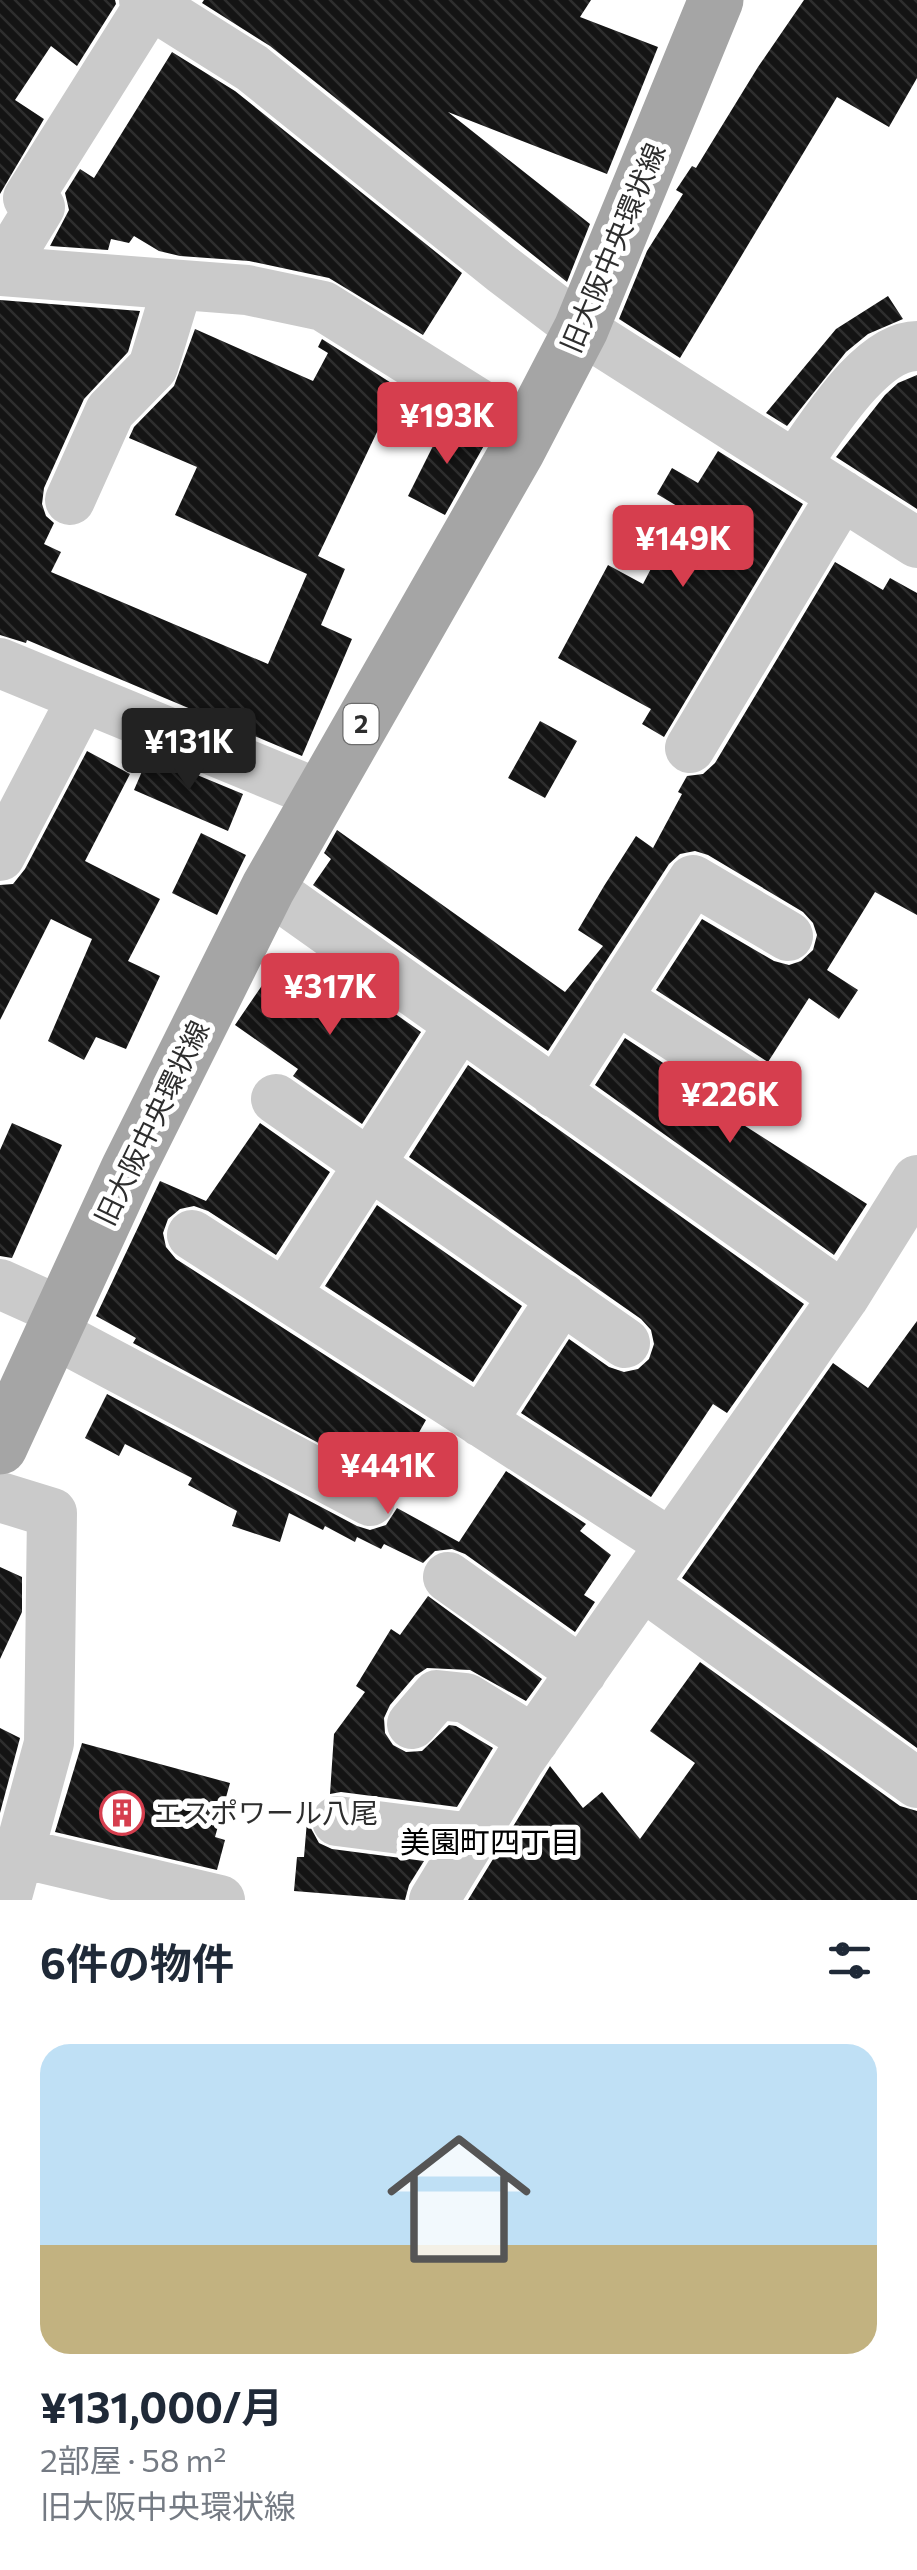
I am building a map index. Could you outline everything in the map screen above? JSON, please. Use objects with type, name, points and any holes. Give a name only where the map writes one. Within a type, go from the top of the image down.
[{"type":"main road","name":"旧大阪中央環状線","points":[[4,1428],[268,888],[527,434],[582,329],[716,0]]},
{"type":"street","points":[[527,434],[323,306],[248,290],[0,271],[40,207],[28,198],[147,2],[252,68],[502,270],[582,329],[917,543]]},
{"type":"street","points":[[70,500],[110,410],[152,368],[178,284]]},
{"type":"street","points":[[795,465],[857,381],[902,346],[917,346]]},
{"type":"street","points":[[690,748],[842,495]]},
{"type":"street","points":[[0,663],[320,795]]},
{"type":"street","points":[[0,856],[82,697]]},
{"type":"street","points":[[555,1093],[693,880],[788,936]]},
{"type":"street","points":[[268,888],[844,1297]]},
{"type":"street","points":[[616,998],[755,1088]]},
{"type":"street","points":[[284,1295],[459,1026]]},
{"type":"street","points":[[276,1099],[626,1343]]},
{"type":"street","points":[[434,1900],[534,1740],[844,1297],[917,1180]]},
{"type":"street","points":[[192,1235],[670,1544]]},
{"type":"street","points":[[0,1284],[57,1322],[370,1501]]},
{"type":"street","points":[[480,1422],[562,1298]]},
{"type":"street","points":[[0,1497],[52,1513],[49,1743],[6,1900]]},
{"type":"street","points":[[448,1576],[582,1672]]},
{"type":"street","points":[[642,1586],[917,1783]]},
{"type":"street","points":[[412,1724],[437,1696],[466,1698],[534,1740]]},
{"type":"street","points":[[337,1821],[472,1838]]},
{"type":"street","points":[[20,1852],[220,1900]]},
{"type":"building","points":[[0,0],[115,0],[116,4],[77,66],[51,46],[15,100],[44,119],[0,194]]},
{"type":"building","points":[[591,0],[580,17],[658,47],[607,174],[448,112],[590,224],[567,282],[270,46],[202,3]]},
{"type":"building","points":[[804,0],[917,0],[917,78],[889,127],[837,97],[680,358],[619,319],[647,251],[683,194],[676,190],[692,166],[696,168]]},
{"type":"building","points":[[172,52],[235,91],[462,273],[423,335],[329,278],[249,261],[180,256],[159,251],[134,236],[129,243],[111,239],[108,250],[50,246],[69,210],[65,193],[80,169],[94,178]]},
{"type":"building","points":[[888,296],[903,319],[868,334],[846,352],[787,426],[766,413],[836,329]]},
{"type":"building","points":[[0,300],[140,311],[128,352],[84,399],[44,488],[42,504],[46,516],[54,523],[44,544],[61,552],[51,572],[268,664],[307,574],[175,515],[197,467],[129,438],[134,427],[174,386],[195,329],[313,381],[328,353],[318,347],[322,339],[396,386],[318,556],[345,569],[321,625],[352,639],[302,756],[27,640],[26,643],[0,635]]},
{"type":"building","points":[[917,375],[917,509],[836,457],[885,395],[898,383]]},
{"type":"building","points":[[447,418],[486,442],[445,515],[408,496]]},
{"type":"building","points":[[718,451],[803,504],[664,737],[642,724],[651,709],[558,658],[608,565],[643,584],[682,509],[657,494],[672,468],[698,483]]},
{"type":"building","points":[[835,562],[883,590],[890,578],[917,593],[917,915],[875,892],[827,970],[858,990],[839,1019],[809,998],[768,1062],[656,990],[702,919],[774,961],[789,965],[813,950],[817,935],[803,912],[695,851],[680,854],[669,864],[548,1051],[313,885],[331,859],[324,853],[337,830],[565,992],[603,946],[578,930],[604,886],[636,836],[653,848],[682,794],[678,792],[687,776],[703,774],[715,763]]},
{"type":"building","points":[[540,721],[577,741],[545,798],[508,778]]},
{"type":"building","points":[[87,751],[130,774],[85,861],[160,899],[128,961],[160,976],[126,1049],[96,1037],[84,1060],[48,1041],[92,939],[51,919],[0,1020],[0,885],[13,884],[25,869]]},
{"type":"building","points":[[149,755],[243,794],[228,831],[134,790]]},
{"type":"building","points":[[201,833],[246,855],[217,915],[172,893]]},
{"type":"building","points":[[280,959],[341,1002],[353,984],[421,1032],[362,1124],[293,1076],[298,1069],[235,1025]]},
{"type":"building","points":[[625,1038],[735,1110],[731,1117],[867,1204],[834,1255],[595,1085]]},
{"type":"building","points":[[468,1065],[804,1304],[727,1413],[713,1404],[651,1497],[521,1413],[569,1339],[609,1367],[624,1372],[638,1369],[649,1359],[654,1344],[651,1330],[641,1319],[409,1157]]},
{"type":"building","points":[[12,1123],[62,1145],[12,1258],[0,1256],[0,1150]]},
{"type":"building","points":[[260,1123],[330,1172],[276,1255],[194,1206],[180,1209],[168,1219],[163,1233],[166,1247],[176,1259],[426,1420],[391,1482],[133,1343],[136,1338],[96,1316],[160,1181],[206,1201]]},
{"type":"building","points":[[377,1205],[522,1306],[473,1382],[325,1286]]},
{"type":"building","points":[[917,1321],[917,1748],[682,1578],[833,1363],[868,1388]]},
{"type":"building","points":[[107,1394],[370,1530],[386,1525],[397,1508],[459,1542],[506,1471],[586,1524],[580,1531],[611,1555],[584,1595],[595,1602],[575,1632],[465,1554],[452,1549],[435,1551],[423,1563],[384,1544],[381,1549],[357,1537],[355,1542],[289,1513],[280,1542],[232,1526],[237,1511],[188,1485],[192,1478],[125,1444],[119,1456],[85,1438]]},
{"type":"building","points":[[0,1567],[22,1577],[22,1612],[0,1659]]},
{"type":"building","points":[[428,1596],[542,1679],[526,1701],[470,1670],[427,1668],[390,1705],[384,1718],[385,1733],[393,1745],[406,1752],[422,1751],[449,1725],[493,1748],[457,1807],[341,1792],[330,1794],[334,1734],[365,1692],[356,1686],[391,1629],[400,1635]]},
{"type":"building","points":[[700,1662],[900,1806],[917,1811],[917,1900],[468,1900],[550,1766],[583,1808],[602,1792],[640,1839],[695,1763],[650,1731]]},
{"type":"building","points":[[0,1728],[20,1738],[0,1813]]},
{"type":"building","name":"エスポワール八尾","points":[[82,1743],[230,1783],[215,1837],[225,1840],[217,1870],[55,1832]]},
{"type":"building","points":[[307,1821],[319,1843],[332,1849],[424,1861],[405,1900],[294,1891],[297,1857],[304,1857]]},
{"type":"place","name":"エスポワール八尾","points":[[122,1813]]},
{"type":"district","name":"美園町四丁目","points":[[490,1843]]}]
